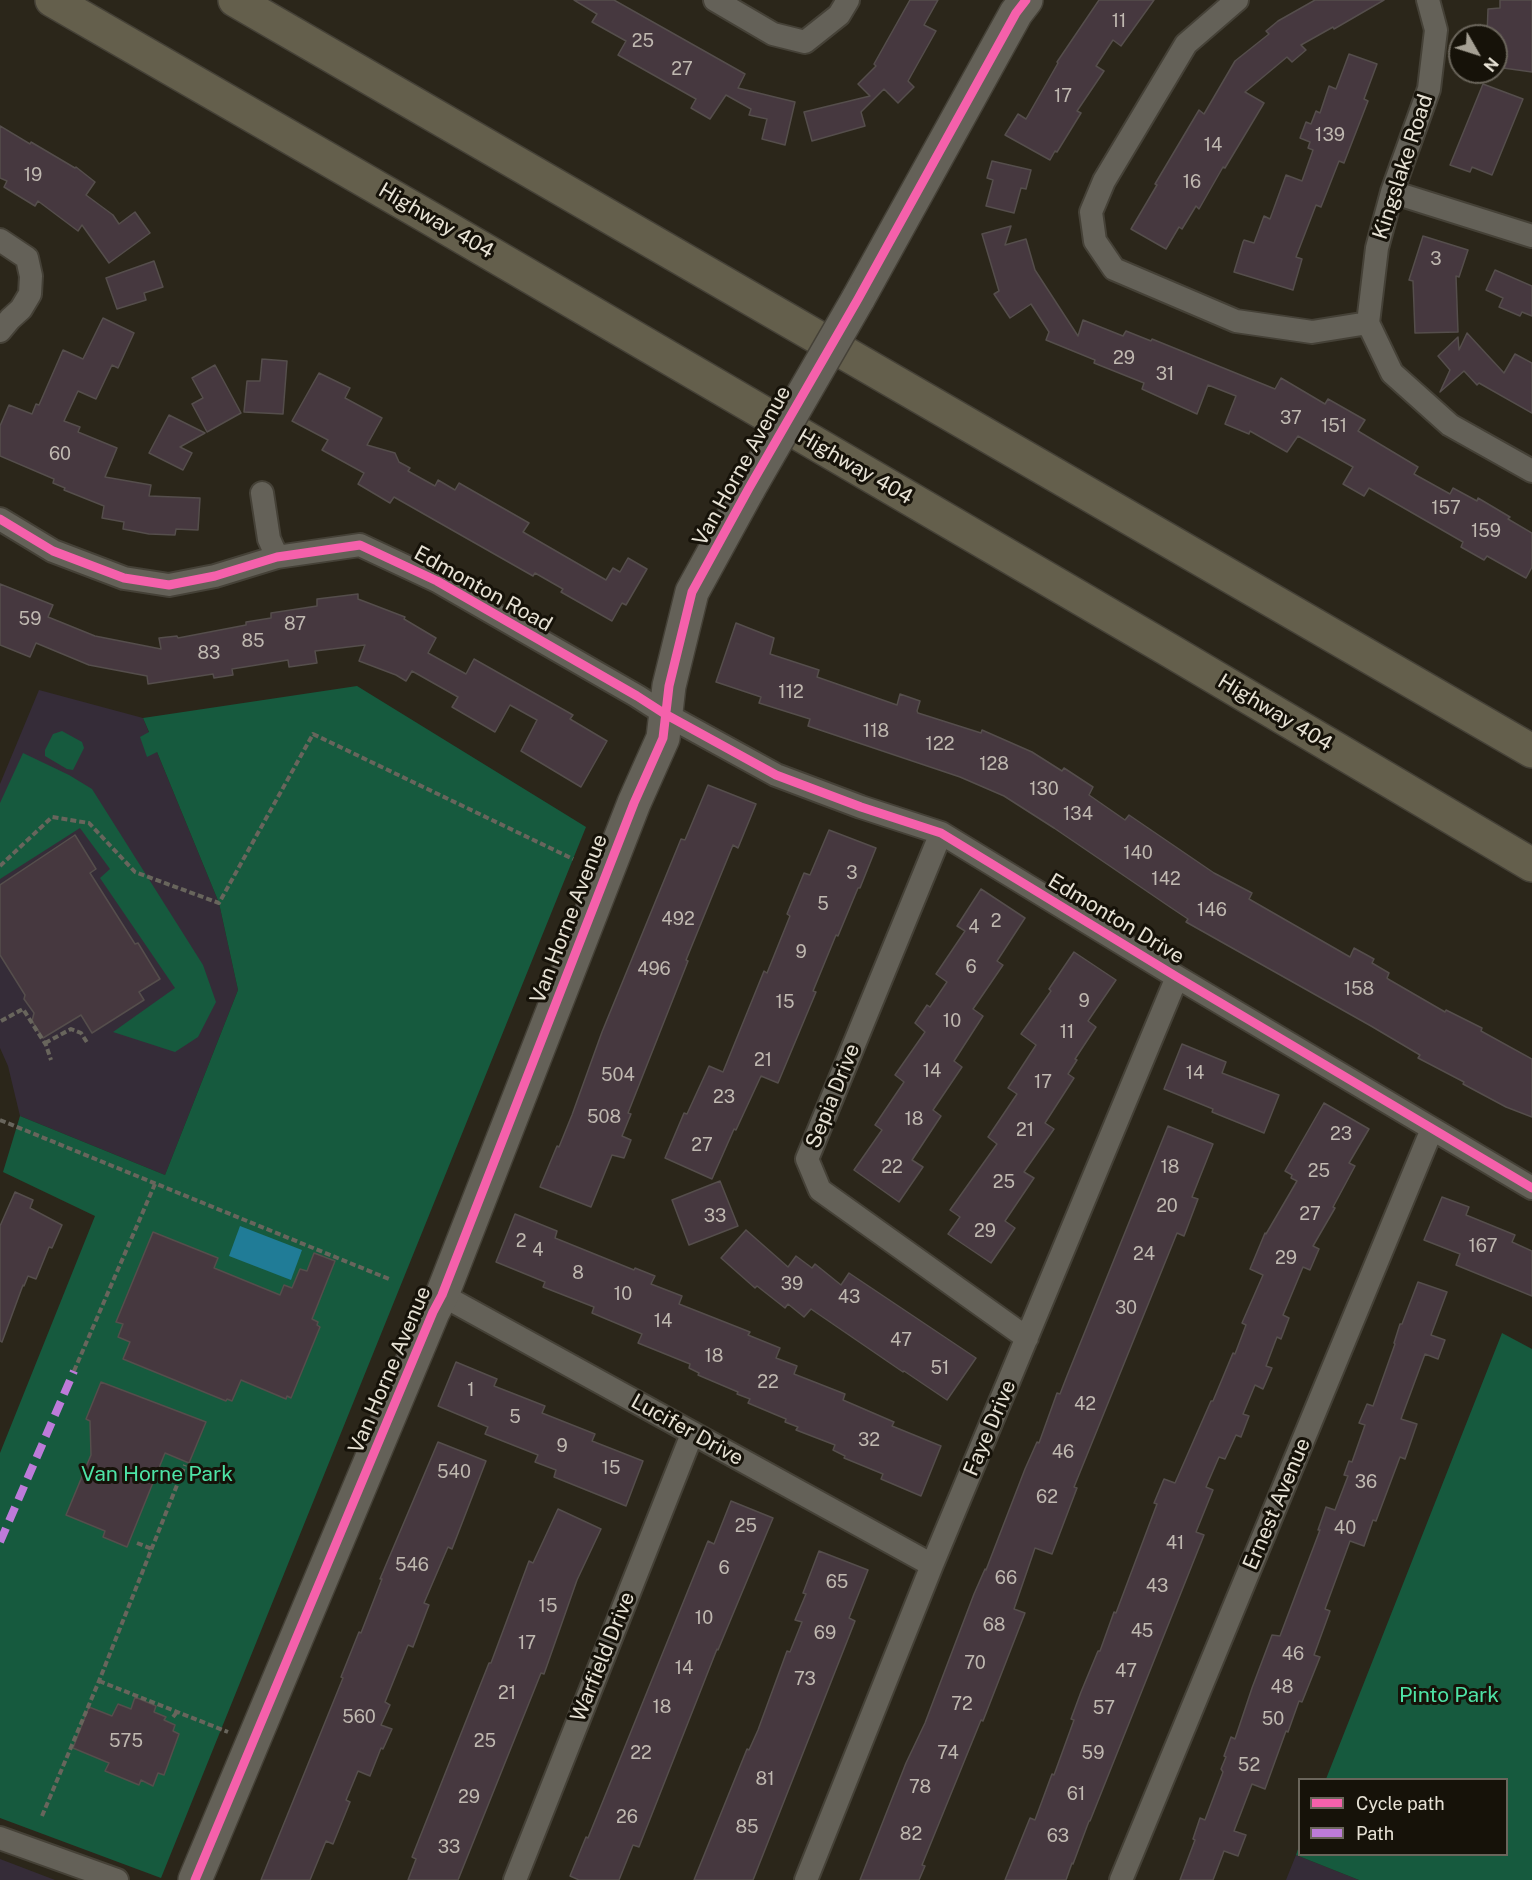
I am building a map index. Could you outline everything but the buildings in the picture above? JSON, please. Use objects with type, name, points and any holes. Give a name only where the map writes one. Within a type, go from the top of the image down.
[{"type":"highway","name":"Highway 404","points":[[52,0],[459,235],[1532,865]]},
{"type":"highway","points":[[235,0],[1532,751]]},
{"type":"street","points":[[715,0],[773,34],[805,42],[839,15],[848,0]]},
{"type":"street","name":"Van Horne Avenue","points":[[195,1880],[433,1311],[442,1295],[633,803],[663,738],[669,686],[692,592],[1016,13],[1026,0]]},
{"type":"street","points":[[1237,0],[1186,44],[1104,181],[1091,212],[1095,241],[1114,269],[1236,321],[1312,332],[1368,323],[1392,373],[1450,425],[1532,471]]},
{"type":"street","name":"Kingslake Road","points":[[1368,323],[1377,248],[1392,192],[1429,89],[1436,30],[1428,0]]},
{"type":"street","points":[[1392,192],[1532,236]]},
{"type":"street","points":[[0,240],[27,258],[31,276],[30,294],[21,309],[0,331]]},
{"type":"street","points":[[262,493],[269,539],[277,557]]},
{"type":"street","name":"Edmonton Road","points":[[0,519],[53,551],[124,578],[169,585],[215,576],[277,557],[360,545],[437,581],[638,696],[665,714]]},
{"type":"street","name":"Edmonton Drive","points":[[665,714],[776,775],[861,807],[941,833],[1177,977],[1532,1188]]},
{"type":"street","name":"Sepia Drive","points":[[941,833],[807,1159],[820,1190],[1027,1338]]},
{"type":"street","name":"Faye Drive","points":[[806,1880],[933,1565],[1177,977]]},
{"type":"street","name":"Ernest Avenue","points":[[1121,1880],[1432,1129]]},
{"type":"street","name":"Lucifer Drive","points":[[442,1295],[933,1565]]},
{"type":"street","name":"Warfield Drive","points":[[515,1880],[692,1434]]},
{"type":"street","points":[[0,1838],[117,1880]]},
{"type":"path","points":[[0,866],[52,817],[89,823],[135,872],[219,903],[313,734],[573,859]]},
{"type":"path","points":[[1,1021],[23,1009],[45,1043],[51,1060]]},
{"type":"path","points":[[45,1043],[70,1029],[81,1033],[88,1044]]},
{"type":"path","points":[[0,1120],[389,1279]]},
{"type":"path","points":[[74,1371],[155,1184]]},
{"type":"path","points":[[42,1816],[99,1681],[185,1465]]},
{"type":"path","points":[[136,1543],[152,1549]]},
{"type":"path","points":[[99,1681],[228,1732]]},
{"type":"path","points":[[173,1717],[177,1712]]},
{"type":"shaded area","points":[[39,690],[143,718],[219,903],[238,990],[165,1175],[20,1116],[8,1066],[0,1048],[0,784]]},
{"type":"shaded area","points":[[1296,1855],[1359,1880],[1286,1880]]},
{"type":"shaded area","points":[[0,1859],[55,1880],[0,1880]]},
{"type":"green space","name":"Van Horne Park","points":[[357,686],[586,827],[161,1878],[0,1818],[0,1453],[95,1216],[3,1172],[20,1116],[165,1175],[238,990],[219,903],[157,752],[147,757],[140,737],[149,732],[143,718]]},
{"type":"green space","points":[[62,731],[82,742],[84,748],[73,770],[45,756],[45,750],[53,734]]},
{"type":"green space","points":[[23,753],[92,789],[203,965],[216,1002],[198,1037],[175,1052],[113,1032],[175,988],[100,878],[110,869],[80,828],[0,879],[0,803]]},
{"type":"green space","name":"Pinto Park","points":[[1502,1333],[1532,1349],[1532,1880],[1359,1880],[1299,1856],[1508,1856],[1508,1778],[1326,1778]]},
{"type":"water","points":[[240,1226],[302,1250],[291,1280],[229,1256]]},
{"type":"marked path","points":[[0,1542],[74,1371]]},
{"type":"cycle path","points":[[195,1880],[442,1295],[634,803],[663,738],[669,686],[692,592],[1016,13],[1026,0]]},
{"type":"cycle path","points":[[0,519],[53,551],[124,578],[169,585],[215,576],[277,557],[360,545],[437,581],[665,714],[776,775],[861,807],[941,833],[1177,977],[1532,1188]]}]
